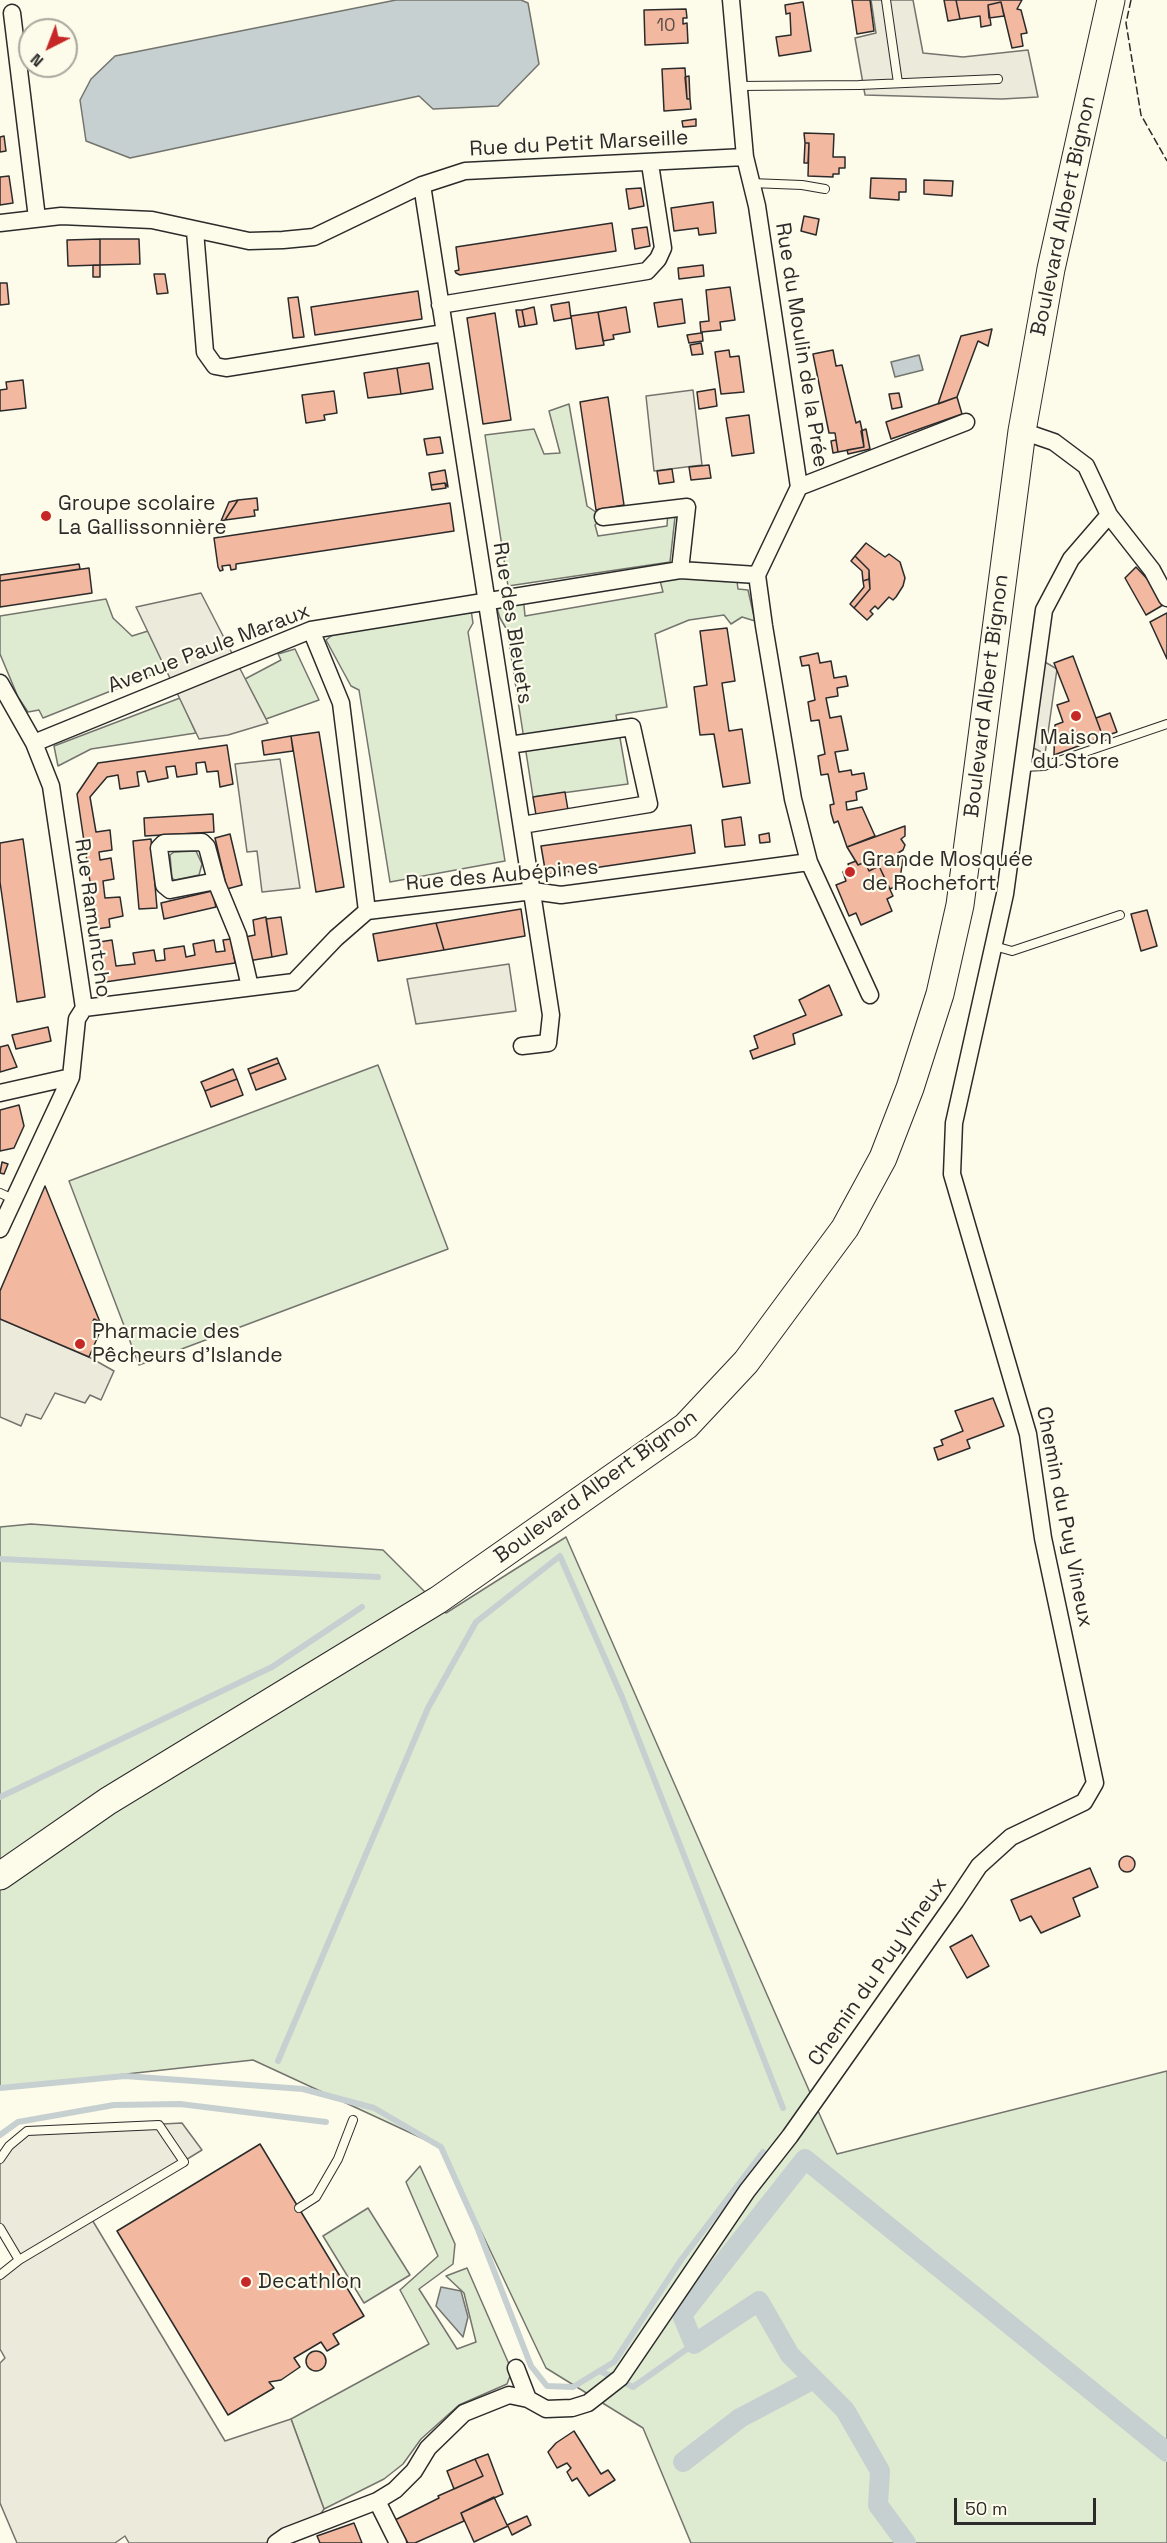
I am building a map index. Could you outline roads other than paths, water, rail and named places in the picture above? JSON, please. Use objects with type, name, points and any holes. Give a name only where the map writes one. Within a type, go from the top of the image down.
[{"type":"main road","name":"Boulevard Albert Bignon","points":[[0,1876],[108,1801],[438,1600],[686,1426],[746,1362],[845,1228],[884,1158],[906,1098],[940,994],[960,905],[1022,431],[1051,268],[1112,0]]},
{"type":"main road","name":"Boulevard Albert Bignon","points":[[0,1854],[108,1801]]},
{"type":"street","name":"Rue du Moulin de la Prée","points":[[731,0],[745,157],[757,207],[800,487],[757,575]]},
{"type":"street","points":[[12,13],[37,218]]},
{"type":"street","name":"Rue du Petit Marseille","points":[[0,223],[61,216],[152,220],[249,241],[314,237],[422,185],[465,171],[650,164],[745,157]]},
{"type":"street","points":[[440,305],[647,271],[658,259],[663,248],[650,164]]},
{"type":"street","name":"Rue des Bleuets","points":[[422,185],[551,1015],[548,1043],[522,1046]]},
{"type":"street","points":[[195,231],[205,352],[215,366],[226,368],[444,333]]},
{"type":"street","points":[[800,487],[966,422]]},
{"type":"street","points":[[1022,431],[1054,442],[1086,466],[1109,515],[1152,570],[1167,598]]},
{"type":"street","points":[[603,517],[687,507],[680,570]]},
{"type":"street","name":"Chemin du Puy Vineux","points":[[276,2543],[286,2536],[377,2501],[395,2490],[408,2477],[428,2448],[464,2413],[509,2395],[528,2399],[546,2409],[572,2408],[588,2403],[616,2381],[747,2191],[790,2136],[979,1866],[1011,1837],[1084,1802],[1095,1783],[1043,1538],[1028,1434],[952,1174],[954,1124],[1005,894],[1044,610],[1071,559],[1109,515]]},
{"type":"street","name":"Avenue Paule Maraux","points":[[34,743],[311,630],[680,570],[757,575]]},
{"type":"street","points":[[757,575],[793,799],[809,862],[870,995]]},
{"type":"street","points":[[84,1008],[294,982],[336,938],[367,911],[341,703],[311,630]]},
{"type":"street","points":[[0,683],[34,743]]},
{"type":"street","points":[[508,745],[632,727],[649,804],[522,825]]},
{"type":"street","name":"Rue Ramuntcho","points":[[0,1228],[7,1196],[71,1077],[77,1019],[84,1008],[51,786],[34,743]]},
{"type":"street","name":"Rue des Aubépines","points":[[367,911],[533,891],[561,895],[809,862]]},
{"type":"street","points":[[216,881],[238,935],[250,987]]},
{"type":"street","points":[[0,1093],[71,1077]]},
{"type":"street","points":[[516,2368],[528,2399]]},
{"type":"street","points":[[377,2501],[398,2543]]},
{"type":"lane","points":[[886,0],[898,83]]},
{"type":"lane","points":[[738,86],[998,79]]},
{"type":"lane","points":[[751,183],[802,185],[825,189]]},
{"type":"lane","points":[[1023,767],[1044,766],[1167,724]]},
{"type":"lane","points":[[994,946],[1012,951],[1120,915]]},
{"type":"lane","points":[[298,2208],[316,2197],[338,2158],[353,2120]]},
{"type":"lane","points":[[0,2159],[9,2146],[27,2131],[159,2125],[184,2162],[19,2260],[0,2274]]},
{"type":"lane","points":[[0,2228],[19,2260]]},
{"type":"waterway","points":[[278,2061],[428,1708],[476,1622],[560,1556],[622,1697],[783,2108]]},
{"type":"waterway","points":[[0,1559],[378,1577]]},
{"type":"waterway","points":[[0,1797],[272,1667],[362,1607]]},
{"type":"waterway","points":[[0,2088],[125,2076],[303,2089],[374,2108],[441,2147],[477,2227],[531,2366],[547,2386],[573,2387],[614,2362],[681,2260],[763,2152]]},
{"type":"waterway","points":[[0,2135],[18,2122],[114,2105],[180,2104],[326,2122]]},
{"type":"waterway","points":[[906,2543],[878,2505],[880,2471],[845,2410],[790,2355],[759,2301],[694,2344],[682,2315],[805,2159],[1167,2452]]},
{"type":"waterway","points":[[600,2371],[633,2387],[694,2344]]},
{"type":"waterway","points":[[683,2462],[740,2418],[814,2379]]},
{"type":"place","name":"Groupe scolaire La Gallissonnière","points":[[46,516]]},
{"type":"place","name":"Maison du Store","points":[[1076,716]]},
{"type":"place","name":"Grande Mosquée de Rochefort","points":[[850,872]]},
{"type":"place","name":"Pharmacie des Pêcheurs d'Islande","points":[[80,1344]]},
{"type":"place","name":"Decathlon","points":[[246,2282]]}]
